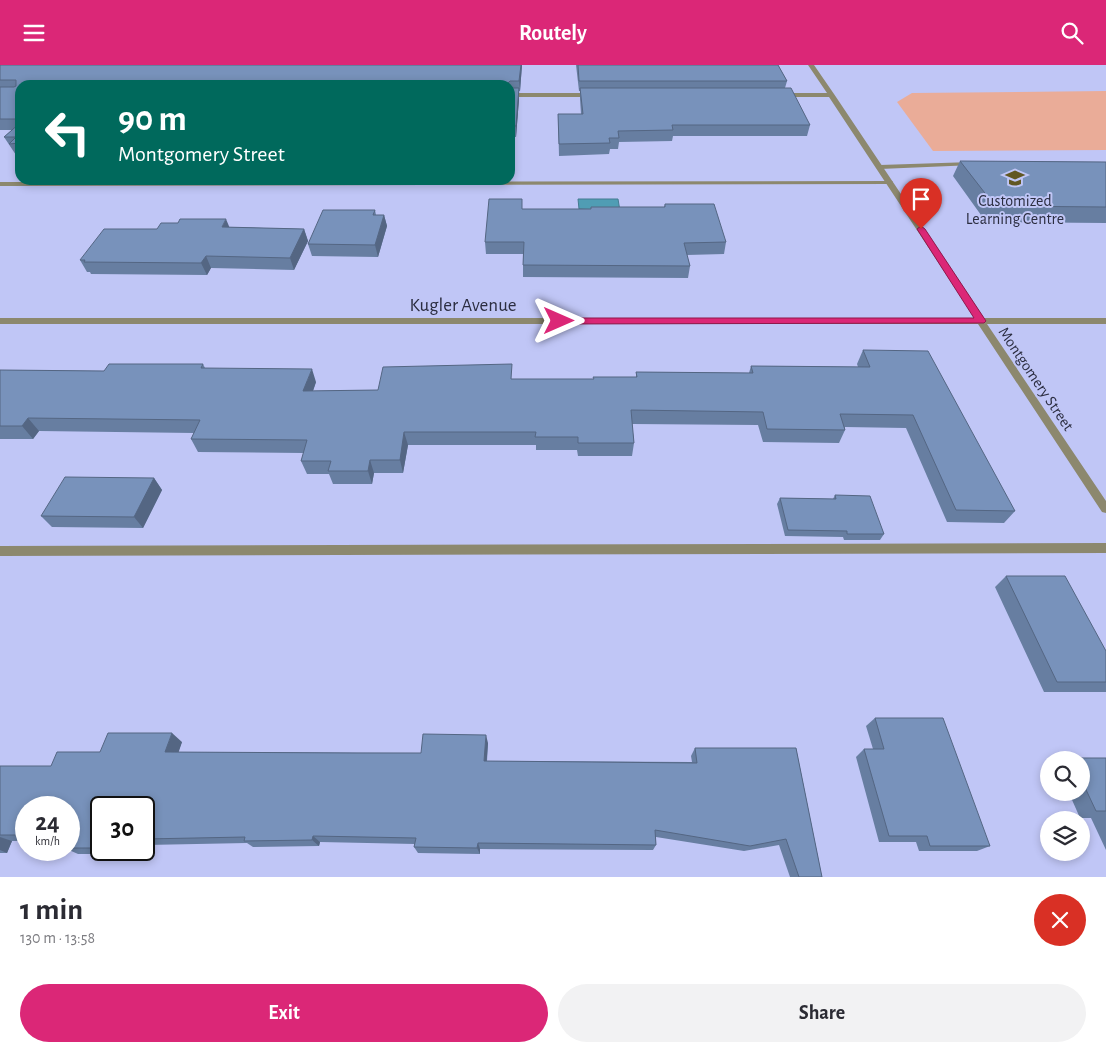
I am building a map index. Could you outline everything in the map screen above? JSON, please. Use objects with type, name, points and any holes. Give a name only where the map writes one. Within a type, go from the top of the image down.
[{"type":"street","name":"Montgomery Street","points":[[811,65],[1106,509]]},
{"type":"street","points":[[515,95],[598,95]]},
{"type":"street","points":[[774,95],[832,95]]},
{"type":"street","points":[[880,167],[980,164]]},
{"type":"street","points":[[515,183],[890,182]]},
{"type":"street","points":[[0,184],[15,184]]},
{"type":"street","name":"Kugler Avenue","points":[[0,321],[1106,321]]},
{"type":"street","points":[[0,551],[1106,548]]},
{"type":"shaded area","points":[[1106,91],[1106,150],[933,151],[897,102],[912,93]]},
{"type":"water","points":[[578,199],[618,199],[620,211],[579,209]]},
{"type":"building","points":[[0,65],[521,65],[519,81],[0,80]]},
{"type":"building","points":[[578,65],[778,65],[787,81],[579,81]]},
{"type":"building","points":[[0,87],[14,87],[15,119],[0,119]]},
{"type":"building","points":[[515,88],[519,88],[516,126]]},
{"type":"building","points":[[580,88],[791,88],[810,125],[672,125],[673,130],[618,131],[619,138],[609,138],[610,143],[559,144],[558,114],[583,114]]},
{"type":"building","points":[[15,127],[15,137],[4,137]]},
{"type":"building","points":[[15,138],[15,143],[9,144]]},
{"type":"building","points":[[960,161],[1106,162],[1106,207],[995,206]]},
{"type":"building","points":[[489,199],[522,199],[522,209],[591,209],[591,207],[665,207],[665,204],[714,204],[726,242],[684,243],[690,266],[523,265],[524,242],[485,242]]},
{"type":"building","points":[[323,210],[375,210],[373,215],[384,215],[375,245],[308,244]]},
{"type":"building","points":[[180,219],[226,219],[222,227],[304,229],[290,258],[206,256],[201,263],[84,262],[85,260],[80,260],[104,229],[157,229],[161,223],[178,223]]},
{"type":"building","points":[[863,350],[928,351],[1015,511],[956,510],[913,415],[840,414],[845,430],[767,429],[763,412],[631,410],[634,443],[578,443],[578,437],[535,437],[536,432],[404,432],[400,460],[370,460],[368,471],[328,471],[331,461],[301,461],[307,440],[191,439],[200,420],[28,418],[22,426],[0,426],[0,370],[104,371],[109,364],[203,364],[201,368],[312,369],[303,391],[378,390],[383,367],[512,364],[511,379],[594,379],[593,377],[637,377],[636,372],[753,373],[751,366],[870,367]]},
{"type":"building","points":[[65,477],[154,478],[134,517],[41,516]]},
{"type":"building","points":[[835,495],[870,496],[884,534],[847,534],[847,531],[788,530],[780,498],[836,499]]},
{"type":"building","points":[[1006,576],[1065,576],[1106,651],[1106,682],[1057,682]]},
{"type":"building","points":[[875,718],[943,718],[990,846],[930,846],[927,836],[889,836],[864,749],[884,749]]},
{"type":"building","points":[[108,733],[172,733],[165,752],[421,753],[423,734],[486,735],[484,761],[697,763],[695,748],[796,748],[822,877],[799,877],[786,839],[750,846],[655,830],[656,845],[478,843],[477,848],[414,847],[416,838],[313,836],[312,840],[244,841],[245,837],[155,839],[155,796],[90,796],[90,848],[80,848],[80,796],[15,796],[15,835],[0,835],[0,766],[51,766],[57,752],[100,752]]},
{"type":"building","points":[[1090,758],[1106,758],[1106,811],[1096,811],[1090,798]]},
{"type":"place","name":"Customized Learning Centre","points":[[1015,178]]},
{"type":"route","points":[[559,321],[981,321],[921,229]]}]
